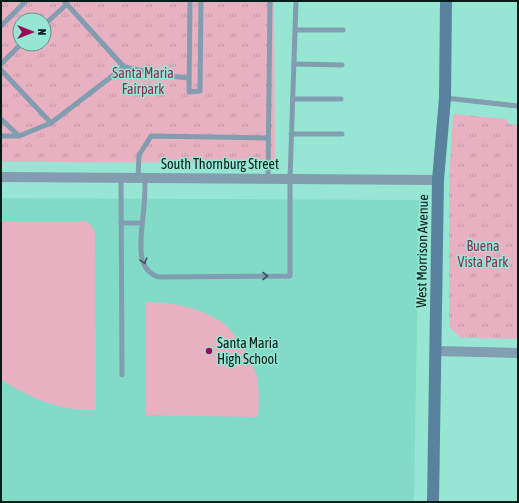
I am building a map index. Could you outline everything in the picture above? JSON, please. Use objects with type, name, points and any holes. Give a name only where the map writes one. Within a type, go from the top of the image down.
[{"type":"street","name":"West Morrison Avenue","points":[[433,502],[438,180],[445,98],[446,1]]},
{"type":"street","name":"South Thornburg Street","points":[[1,177],[438,180]]},
{"type":"street","points":[[436,351],[518,352]]},
{"type":"lane","points":[[1,26],[26,1]]},
{"type":"lane","points":[[190,1],[189,92],[200,92],[201,1]]},
{"type":"lane","points":[[268,179],[270,1]]},
{"type":"lane","points":[[268,138],[152,136],[139,155],[144,205],[142,223],[142,261],[150,274],[158,277],[290,276],[290,179],[296,1]]},
{"type":"lane","points":[[52,16],[66,3],[124,67],[163,75],[188,78]]},
{"type":"lane","points":[[295,30],[343,30]]},
{"type":"lane","points":[[1,64],[13,52]]},
{"type":"lane","points":[[294,64],[342,65]]},
{"type":"lane","points":[[1,136],[19,136],[51,123],[124,67]]},
{"type":"lane","points":[[1,70],[51,123]]},
{"type":"lane","points":[[445,98],[518,106]]},
{"type":"lane","points":[[293,99],[341,99]]},
{"type":"lane","points":[[1,119],[19,136]]},
{"type":"lane","points":[[292,134],[342,134]]},
{"type":"lane","points":[[121,178],[122,375]]},
{"type":"lane","points":[[121,223],[142,223]]},
{"type":"shaded area","name":"Santa Maria High School","points":[[1,198],[419,200],[414,502],[1,502]]},
{"type":"green space","name":"Santa Maria Fairpark","points":[[1,1],[274,1],[275,163],[1,162]]},
{"type":"green space","name":"Buena Vista Park","points":[[453,114],[506,119],[509,124],[518,125],[518,339],[461,338],[449,327],[449,181]]},
{"type":"green space","points":[[1,221],[85,221],[91,225],[95,232],[96,410],[77,409],[54,405],[27,394],[1,380]]},
{"type":"green space","points":[[146,302],[175,304],[194,309],[212,316],[230,329],[252,362],[256,373],[259,392],[258,417],[146,415]]},
{"type":"place","name":"Santa Maria High School","points":[[209,351]]}]
